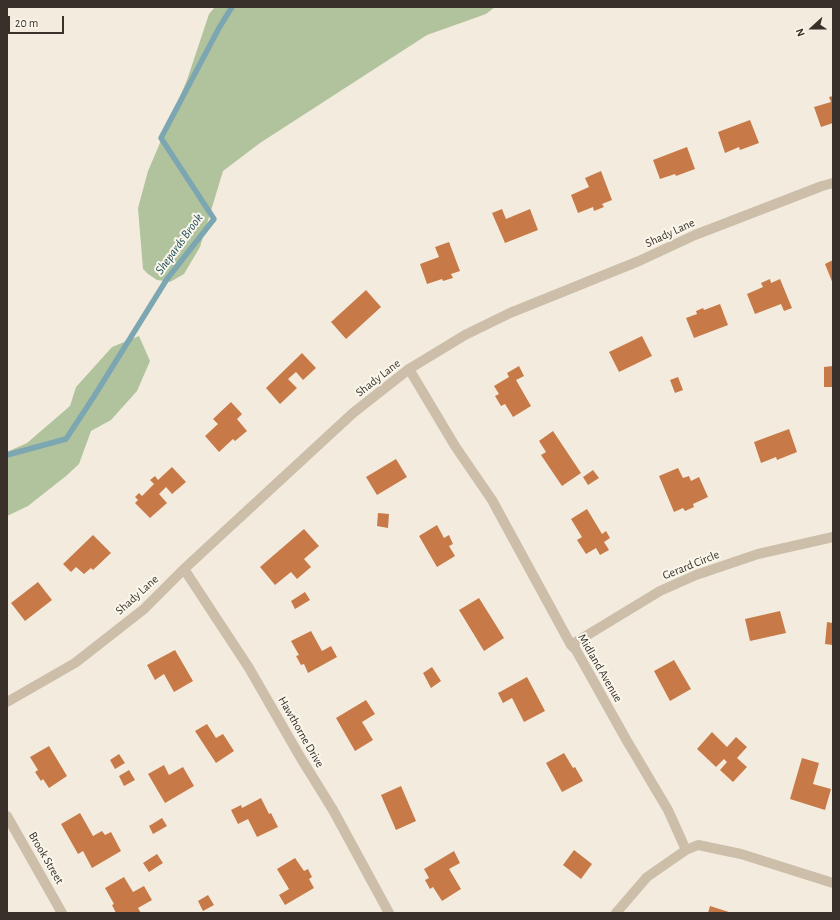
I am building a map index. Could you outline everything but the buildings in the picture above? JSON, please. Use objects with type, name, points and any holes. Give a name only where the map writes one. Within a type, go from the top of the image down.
[{"type":"street","name":"Shady Lane","points":[[7,702],[75,663],[144,609],[184,569],[353,413],[409,369],[466,335],[510,313],[639,261],[695,235],[833,183]]},
{"type":"street","name":"Midland Avenue","points":[[409,369],[455,446],[492,500],[571,645],[576,650],[626,741],[668,810],[686,850]]},
{"type":"street","name":"Gerard Circle","points":[[571,645],[660,591],[696,575],[758,554],[833,537]]},
{"type":"street","name":"Hawthorne Drive","points":[[184,569],[249,668],[299,755],[333,810],[389,913]]},
{"type":"street","name":"Brook Street","points":[[7,816],[62,913]]},
{"type":"street","points":[[616,913],[647,877],[686,850],[698,846],[741,854],[833,884]]},
{"type":"green space","points":[[215,7],[495,7],[486,14],[427,35],[260,143],[223,171],[200,247],[184,274],[170,282],[157,280],[143,269],[138,208],[148,171],[187,80],[209,14]]},
{"type":"green space","points":[[139,336],[150,361],[137,391],[111,420],[91,431],[79,464],[28,506],[7,516],[7,452],[27,443],[70,406],[76,387],[112,347]]},
{"type":"waterway","name":"Shepards Brook","points":[[7,455],[66,439],[167,279],[214,219],[161,138],[219,28],[232,7]]}]
